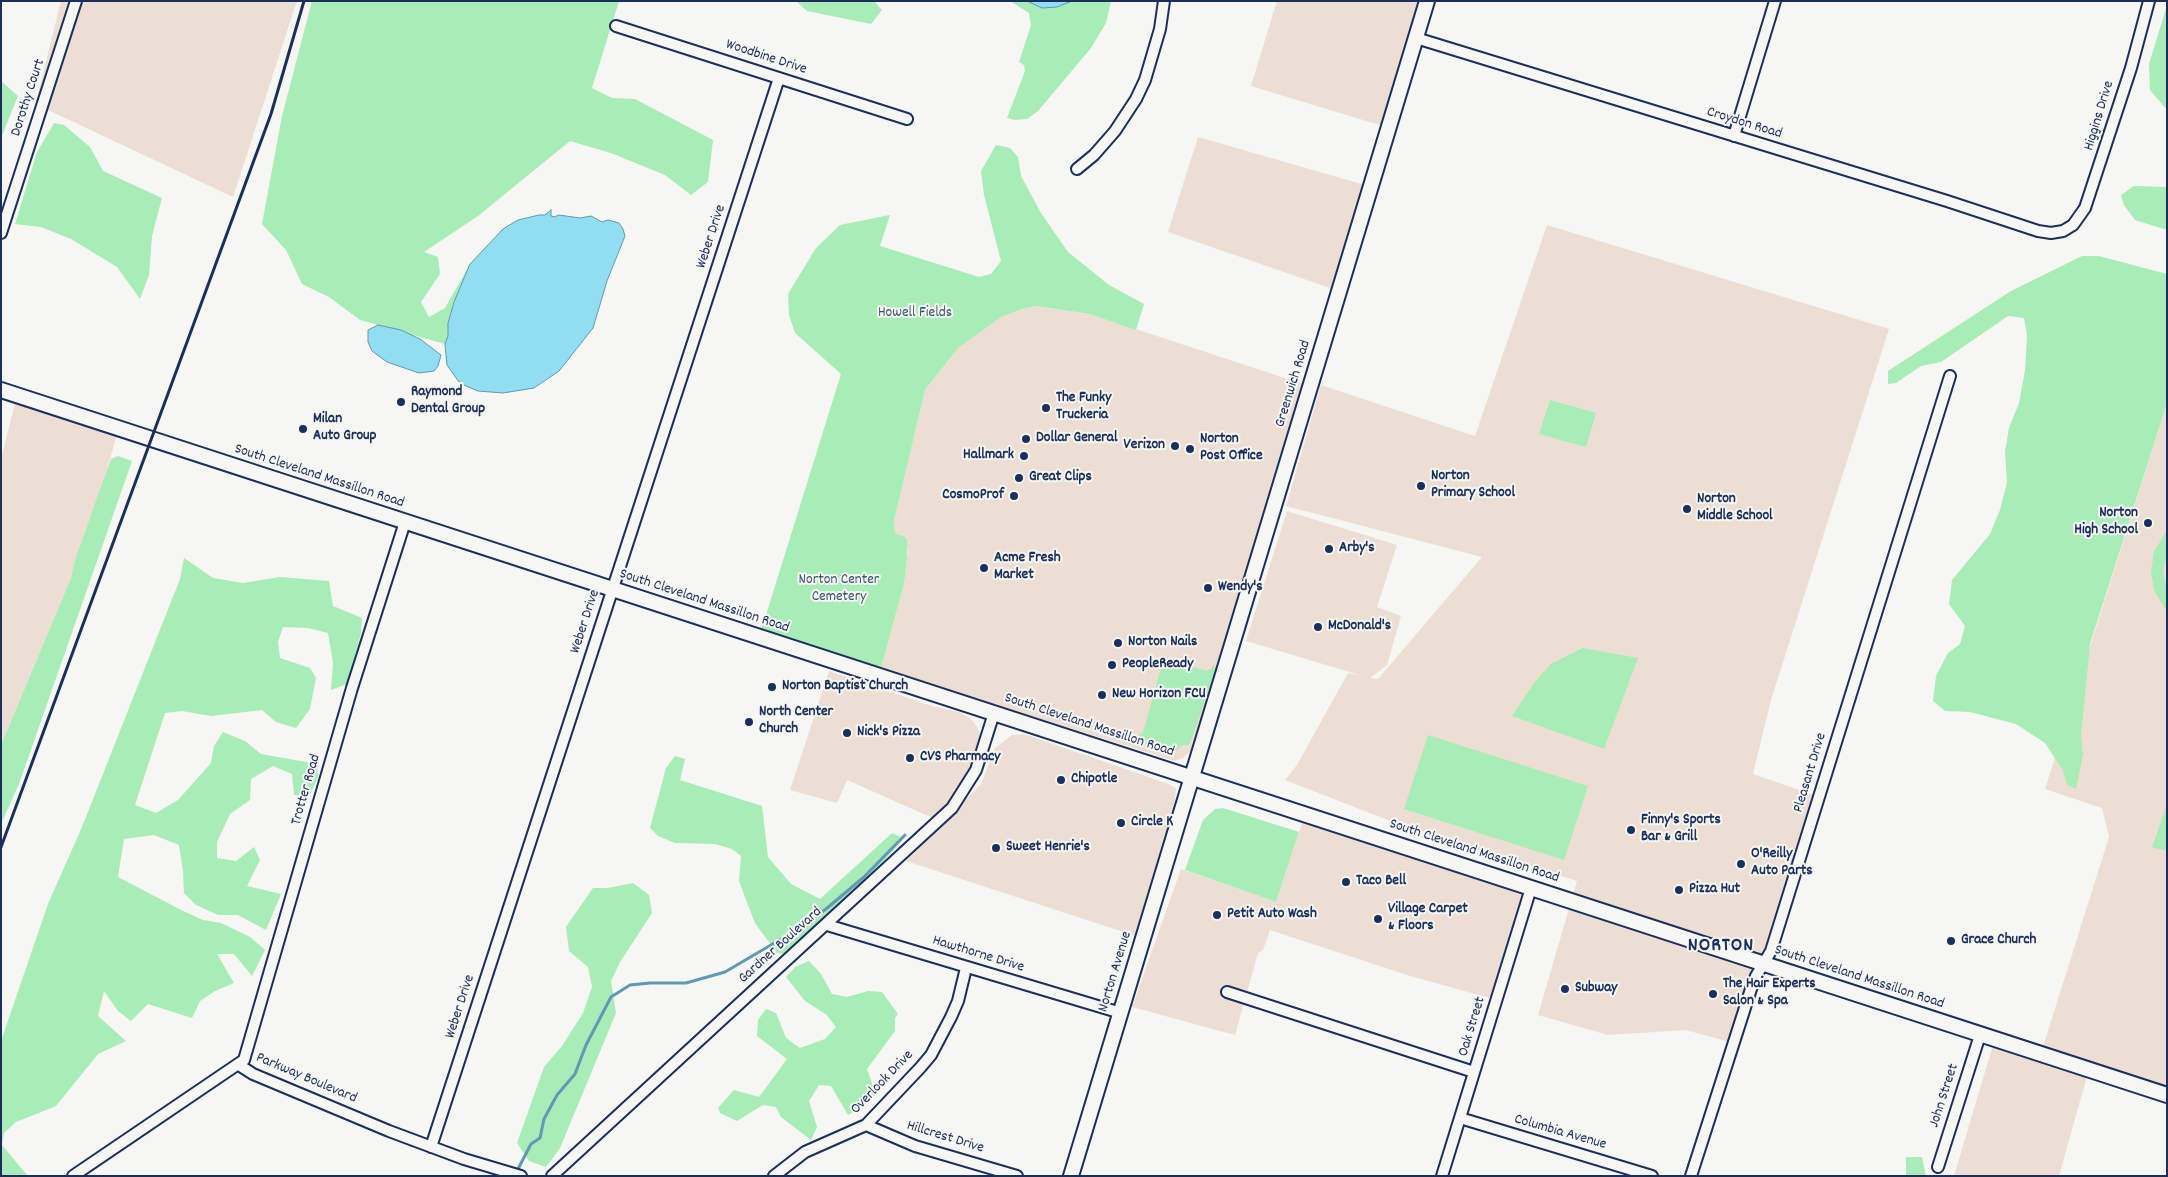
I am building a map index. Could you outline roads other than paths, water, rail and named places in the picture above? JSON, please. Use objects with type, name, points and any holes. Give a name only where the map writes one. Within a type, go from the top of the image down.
[{"type":"main road","name":"Greenwich Road","points":[[1192,777],[1427,1]]},
{"type":"main road","name":"South Cleveland Massillon Road","points":[[1,390],[2167,1095]]},
{"type":"main road","name":"Norton Avenue","points":[[1071,1176],[1192,777]]},
{"type":"street","name":"Dorothy Court","points":[[1,233],[76,1]]},
{"type":"street","points":[[1077,169],[1094,155],[1115,131],[1136,99],[1160,29],[1164,1]]},
{"type":"street","points":[[1734,136],[1775,1]]},
{"type":"street","name":"Higgins Drive","points":[[2063,231],[2078,220],[2085,208],[2131,68],[2149,1]]},
{"type":"street","name":"Woodbine Drive","points":[[616,26],[907,119]]},
{"type":"street","name":"Croydon Road","points":[[1416,38],[1947,200],[2038,231],[2051,233],[2063,231]]},
{"type":"street","name":"Weber Drive","points":[[431,1146],[779,78]]},
{"type":"street","name":"Pleasant Drive","points":[[1691,1176],[1748,998],[1762,964],[1771,951],[1950,376]]},
{"type":"street","name":"Trotter Road","points":[[239,1065],[244,1060],[248,1047],[352,688],[405,522]]},
{"type":"street","name":"Gardner Boulevard","points":[[552,1176],[826,925],[957,801],[978,766],[994,713]]},
{"type":"street","name":"Oak Street","points":[[1442,1176],[1531,888]]},
{"type":"street","name":"Hawthorne Drive","points":[[826,925],[1121,1013]]},
{"type":"street","name":"Overlook Drive","points":[[774,1176],[806,1152],[866,1125],[931,1055],[958,1001],[966,968]]},
{"type":"street","points":[[1227,992],[1474,1072]]},
{"type":"street","name":"John Street","points":[[1938,1167],[1980,1035]]},
{"type":"street","name":"Parkway Boulevard","points":[[73,1176],[172,1107],[239,1065],[253,1074],[431,1146],[521,1176]]},
{"type":"street","name":"Columbia Avenue","points":[[1460,1118],[1652,1176]]},
{"type":"street","name":"Hillcrest Drive","points":[[866,1125],[915,1146],[1017,1176]]},
{"type":"water","points":[[1027,1],[1072,1],[1057,7],[1042,8]]},
{"type":"water","points":[[551,210],[551,216],[554,217],[559,215],[580,218],[591,216],[602,222],[608,220],[619,223],[623,229],[625,236],[607,281],[593,328],[559,371],[534,388],[503,393],[478,391],[464,385],[459,382],[447,365],[445,344],[454,302],[470,264],[503,229],[518,220],[545,215]]},
{"type":"water","points":[[378,325],[401,330],[420,339],[441,355],[438,366],[434,371],[419,373],[387,362],[372,351],[368,342],[368,330]]},
{"type":"waterway","points":[[518,1169],[531,1144],[540,1138],[544,1119],[557,1095],[575,1074],[586,1045],[611,997],[630,985],[686,983],[725,972],[793,932],[826,909],[864,877],[905,835]]},
{"type":"railway","points":[[1,847],[271,114],[304,1]]},
{"type":"place","name":"Raymond Dental Group","points":[[401,402]]},
{"type":"place","name":"The Funky Truckeria","points":[[1046,408]]},
{"type":"place","name":"Milan Auto Group","points":[[303,429]]},
{"type":"place","name":"Dollar General","points":[[1026,439]]},
{"type":"place","name":"Verizon","points":[[1175,446]]},
{"type":"place","name":"Norton Post Office","points":[[1190,449]]},
{"type":"place","name":"Hallmark","points":[[1024,456]]},
{"type":"place","name":"Great Clips","points":[[1019,478]]},
{"type":"place","name":"Norton Primary School","points":[[1421,486]]},
{"type":"place","name":"CosmoProf","points":[[1014,496]]},
{"type":"place","name":"Norton Middle School","points":[[1687,509]]},
{"type":"place","name":"Norton High School","points":[[2148,523]]},
{"type":"place","name":"Arby's","points":[[1329,549]]},
{"type":"place","name":"Acme Fresh Market","points":[[984,568]]},
{"type":"place","name":"Wendy's","points":[[1208,588]]},
{"type":"place","name":"McDonald's","points":[[1318,627]]},
{"type":"place","name":"Norton Nails","points":[[1118,643]]},
{"type":"place","name":"PeopleReady","points":[[1112,665]]},
{"type":"place","name":"Norton Baptist Church","points":[[772,687]]},
{"type":"place","name":"New Horizon FCU","points":[[1102,695]]},
{"type":"place","name":"North Center Church","points":[[749,722]]},
{"type":"place","name":"Nick's Pizza","points":[[847,733]]},
{"type":"place","name":"CVS Pharmacy","points":[[910,758]]},
{"type":"place","name":"Chipotle","points":[[1061,780]]},
{"type":"place","name":"Circle K","points":[[1121,823]]},
{"type":"place","name":"Finny's Sports Bar & Grill","points":[[1631,830]]},
{"type":"place","name":"Sweet Henrie's","points":[[996,848]]},
{"type":"place","name":"O'Reilly Auto Parts","points":[[1741,864]]},
{"type":"place","name":"Taco Bell","points":[[1346,882]]},
{"type":"place","name":"Pizza Hut","points":[[1679,890]]},
{"type":"place","name":"Petit Auto Wash","points":[[1217,915]]},
{"type":"place","name":"Village Carpet & Floors","points":[[1378,919]]},
{"type":"place","name":"Grace Church","points":[[1951,941]]},
{"type":"place","name":"Subway","points":[[1565,989]]},
{"type":"place","name":"The Hair Experts Salon & Spa","points":[[1713,994]]},
{"type":"district","name":"NORTON","points":[[1721,947]]},
{"type":"park label","name":"Howell Fields","points":[[915,314]]},
{"type":"park label","name":"Norton Center Cemetery","points":[[839,590]]}]
